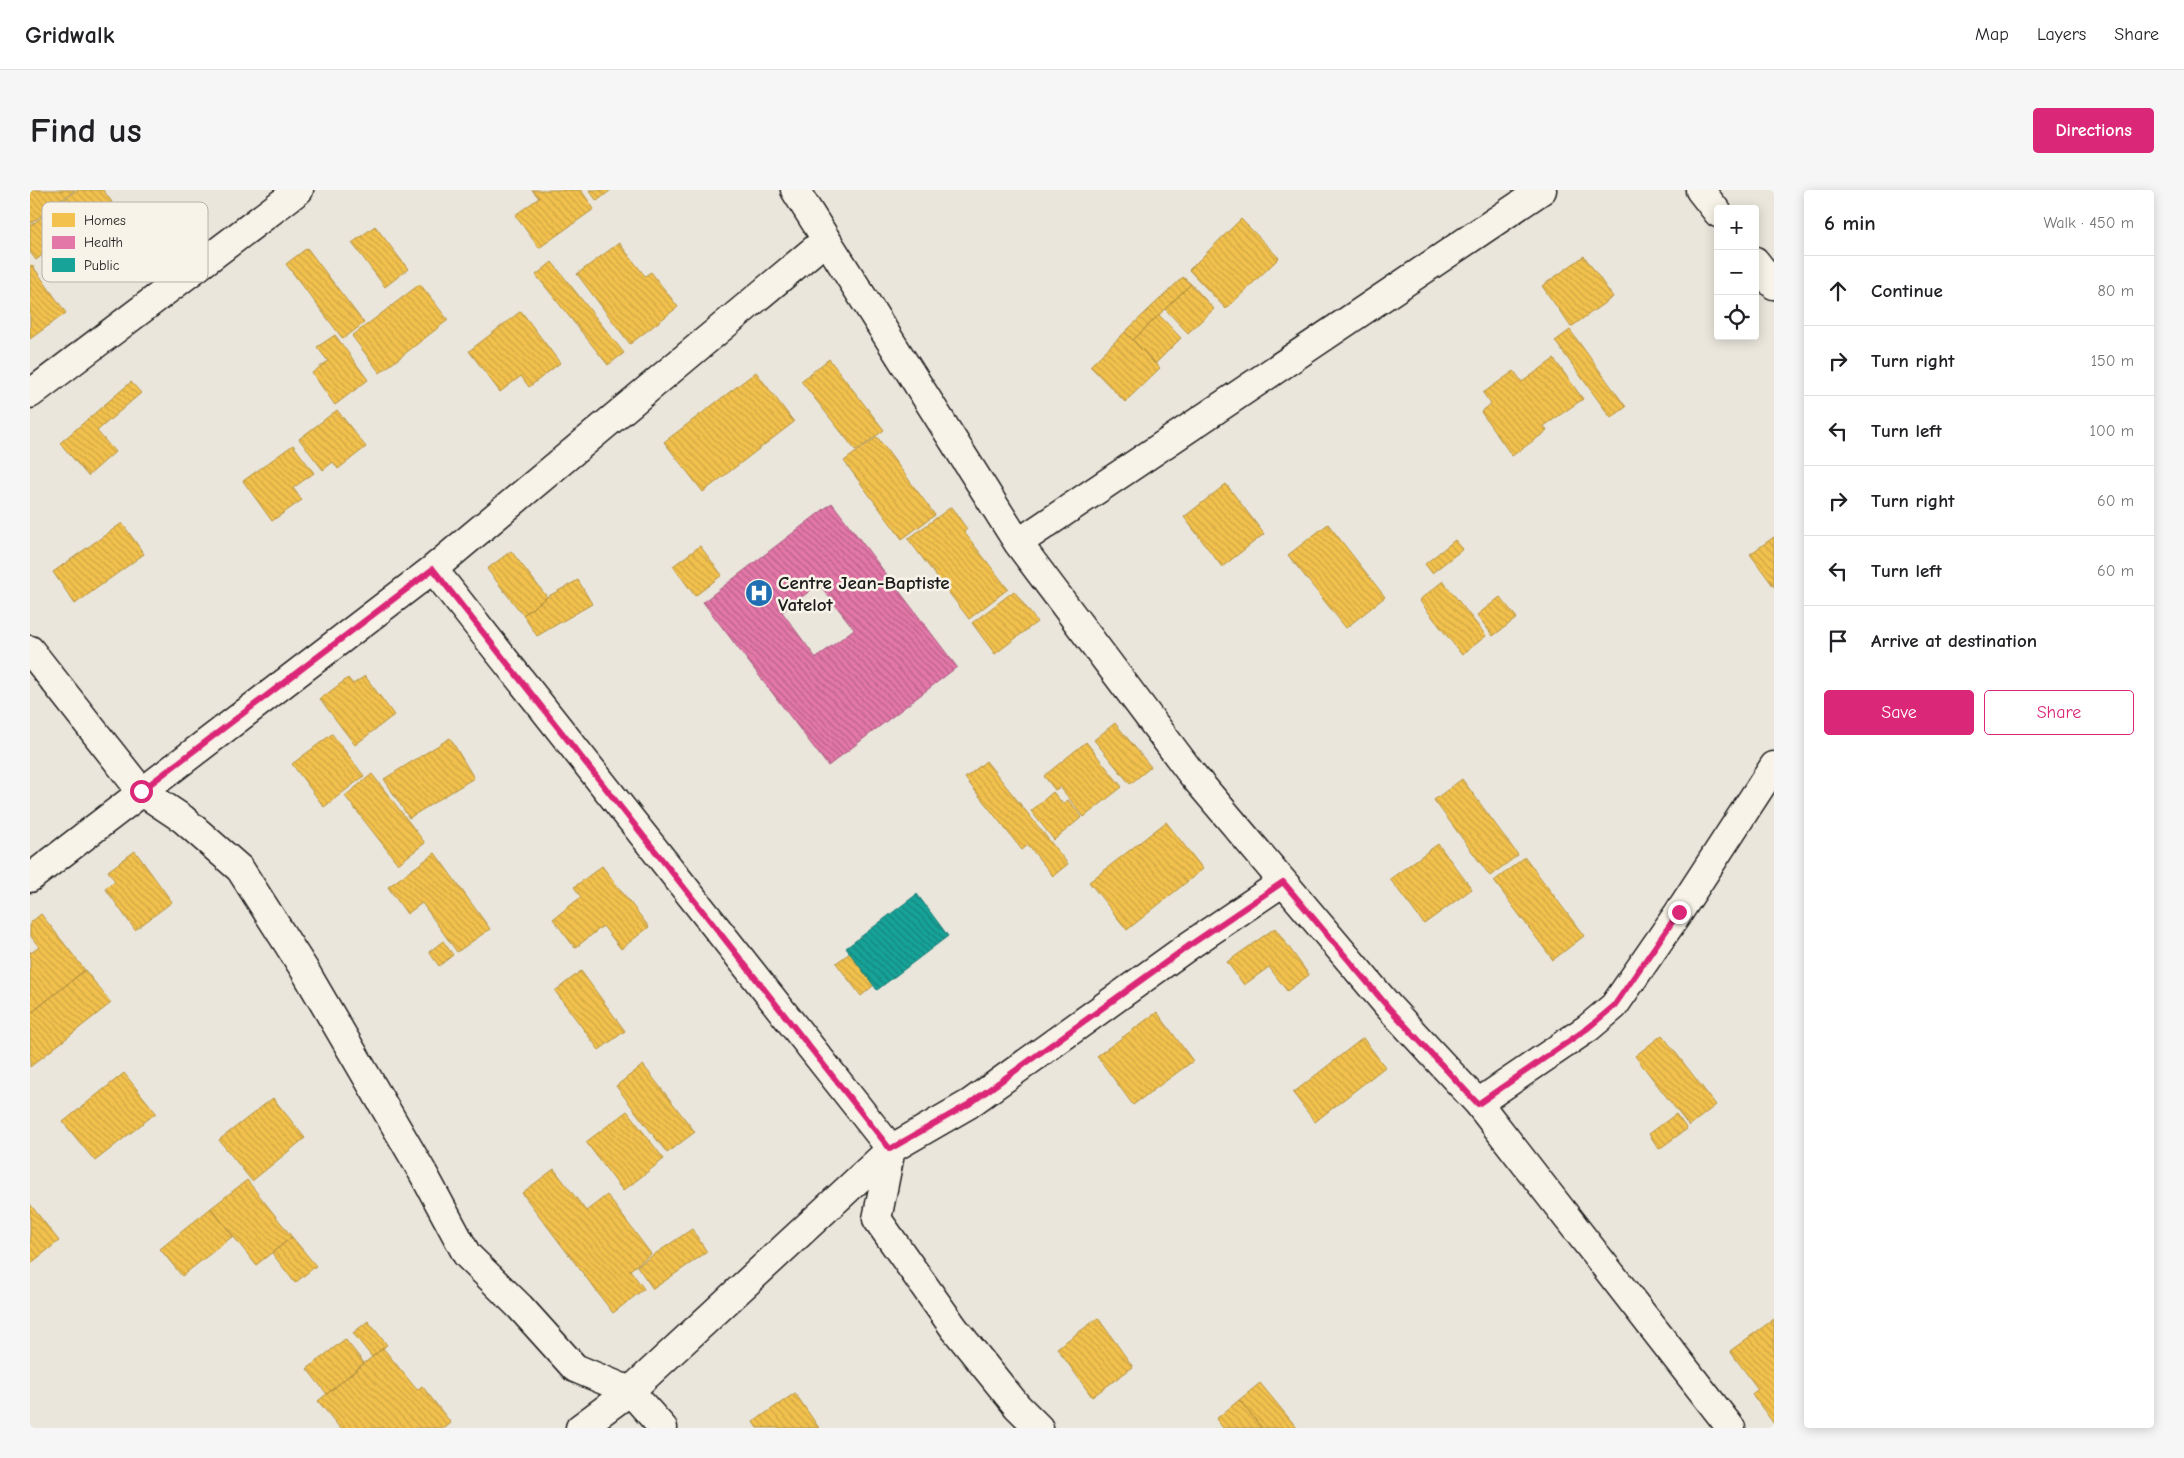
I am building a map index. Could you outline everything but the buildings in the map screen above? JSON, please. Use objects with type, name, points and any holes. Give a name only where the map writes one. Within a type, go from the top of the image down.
[{"type":"street","points":[[208,259],[299,190]]},
{"type":"street","points":[[794,190],[1018,543],[1190,773],[1388,1007],[1478,1104],[1731,1428]]},
{"type":"street","points":[[1018,543],[1542,190]]},
{"type":"street","points":[[1700,190],[1714,208]]},
{"type":"street","points":[[30,878],[141,791],[433,569],[826,240]]},
{"type":"street","points":[[1759,266],[1774,285]]},
{"type":"street","points":[[30,394],[178,282]]},
{"type":"street","points":[[433,569],[890,1149],[877,1219],[954,1328],[1017,1406],[1039,1428]]},
{"type":"street","points":[[30,650],[141,791],[183,819],[240,869],[309,978],[423,1173],[467,1255],[520,1307],[575,1368],[630,1391],[663,1428]]},
{"type":"street","points":[[1478,1104],[1588,1028],[1614,1006],[1679,912],[1774,766]]},
{"type":"street","points":[[580,1428],[630,1391],[890,1149],[969,1104],[1190,945],[1283,882]]},
{"type":"place","name":"Centre Jean-Baptiste Vatelot","points":[[759,593]]},
{"type":"route","points":[[141,791],[433,569],[890,1149],[969,1104],[1190,945],[1283,882],[1388,1007],[1478,1104],[1588,1028],[1614,1006],[1679,912]]}]
